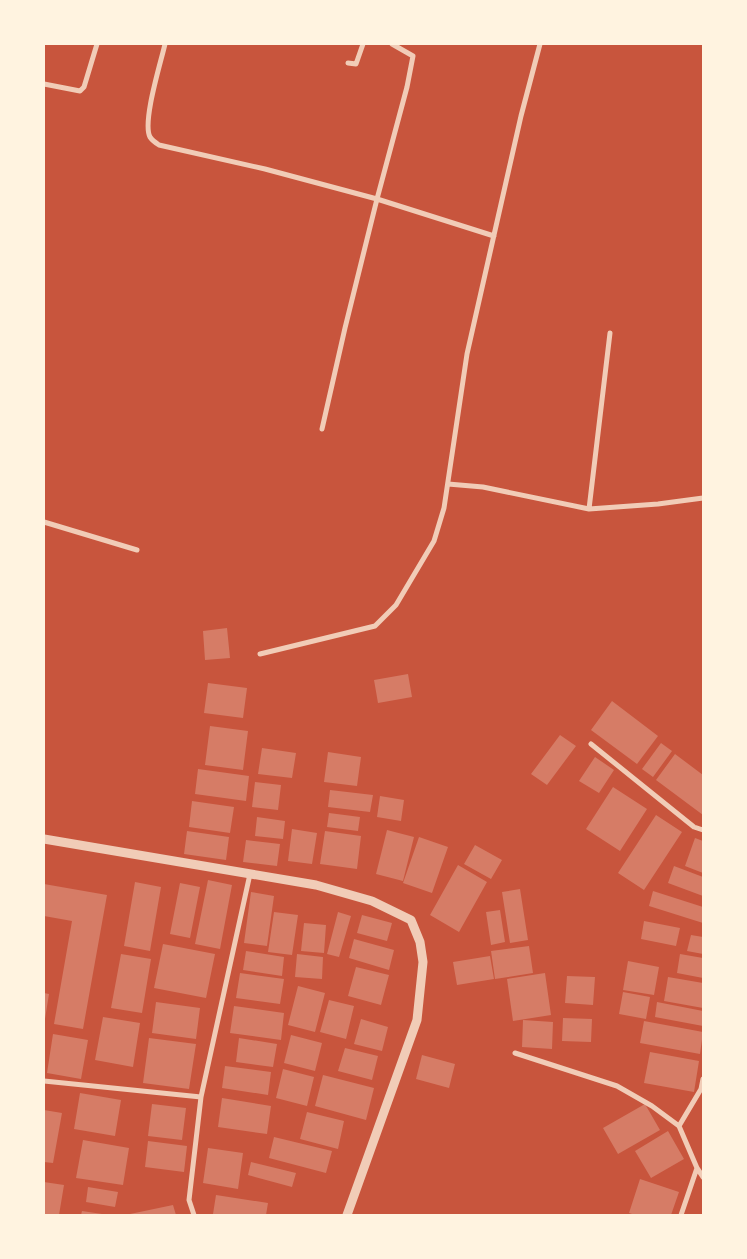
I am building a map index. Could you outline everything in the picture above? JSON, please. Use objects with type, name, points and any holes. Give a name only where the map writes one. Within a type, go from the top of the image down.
[{"type":"street","points":[[44,84],[80,91],[84,87],[97,44]]},
{"type":"street","points":[[165,44],[148,126],[150,137],[159,146],[265,169],[377,199],[494,236]]},
{"type":"street","points":[[348,63],[356,64],[363,44]]},
{"type":"street","points":[[322,429],[377,199],[408,87],[411,54],[392,44]]},
{"type":"street","points":[[260,654],[375,626],[396,605],[434,542],[444,508],[467,354],[540,44]]},
{"type":"street","points":[[589,508],[610,333]]},
{"type":"street","points":[[448,484],[483,487],[589,508],[658,504],[703,498]]},
{"type":"street","points":[[44,522],[137,550]]},
{"type":"street","points":[[591,744],[694,827],[703,830]]},
{"type":"street","points":[[44,839],[316,884],[372,901],[411,920],[420,942],[423,962],[417,1020],[347,1215]]},
{"type":"street","points":[[194,1215],[189,1200],[201,1097],[250,874]]},
{"type":"street","points":[[515,1053],[617,1086],[652,1106],[679,1126],[697,1168],[703,1177]]},
{"type":"street","points":[[679,1126],[701,1089],[703,1079]]},
{"type":"street","points":[[44,1080],[201,1097]]},
{"type":"street","points":[[682,1215],[697,1168]]},
{"type":"building","points":[[227,628],[230,658],[205,660],[203,631]]},
{"type":"building","points":[[408,674],[412,697],[378,703],[374,680]]},
{"type":"building","points":[[208,683],[247,688],[243,718],[204,713]]},
{"type":"building","points":[[612,701],[658,736],[637,764],[591,730]]},
{"type":"building","points":[[210,726],[248,731],[243,770],[205,765]]},
{"type":"building","points":[[560,735],[576,746],[547,785],[531,774]]},
{"type":"building","points":[[661,743],[672,751],[653,777],[642,769]]},
{"type":"building","points":[[262,748],[296,753],[292,778],[258,774]]},
{"type":"building","points":[[328,752],[361,757],[357,786],[324,782]]},
{"type":"building","points":[[675,754],[703,775],[703,815],[656,780]]},
{"type":"building","points":[[595,757],[614,770],[599,793],[579,781]]},
{"type":"building","points":[[198,769],[249,776],[246,801],[195,794]]},
{"type":"building","points":[[255,782],[281,785],[278,810],[252,807]]},
{"type":"building","points":[[613,787],[647,809],[620,851],[586,829]]},
{"type":"building","points":[[330,790],[373,795],[370,812],[328,807]]},
{"type":"building","points":[[380,796],[404,800],[401,821],[377,817]]},
{"type":"building","points":[[192,801],[234,807],[230,833],[189,827]]},
{"type":"building","points":[[329,813],[360,817],[358,831],[327,827]]},
{"type":"building","points":[[656,815],[682,832],[644,890],[618,873]]},
{"type":"building","points":[[257,817],[285,821],[283,839],[255,836]]},
{"type":"building","points":[[292,829],[317,833],[312,864],[288,861]]},
{"type":"building","points":[[387,830],[414,837],[403,881],[376,874]]},
{"type":"building","points":[[187,831],[229,837],[226,860],[184,854]]},
{"type":"building","points":[[325,831],[361,836],[357,869],[320,864]]},
{"type":"building","points":[[419,837],[448,847],[432,893],[403,883]]},
{"type":"building","points":[[695,838],[703,841],[703,873],[685,866]]},
{"type":"building","points":[[246,840],[280,844],[277,866],[243,862]]},
{"type":"building","points":[[475,845],[502,860],[491,879],[464,864]]},
{"type":"building","points":[[458,865],[487,882],[459,932],[430,915]]},
{"type":"building","points":[[674,866],[703,877],[703,896],[668,883]]},
{"type":"building","points":[[208,880],[232,885],[220,949],[195,944]]},
{"type":"building","points":[[135,882],[161,887],[150,951],[124,946]]},
{"type":"building","points":[[180,883],[200,887],[190,938],[170,934]]},
{"type":"building","points":[[44,884],[107,895],[83,1029],[54,1024],[72,921],[44,916]]},
{"type":"building","points":[[520,889],[528,940],[510,943],[502,892]]},
{"type":"building","points":[[653,891],[703,907],[703,923],[649,906]]},
{"type":"building","points":[[251,892],[274,896],[267,946],[244,943]]},
{"type":"building","points":[[500,910],[505,942],[491,945],[486,912]]},
{"type":"building","points":[[274,912],[298,915],[292,955],[268,952]]},
{"type":"building","points":[[338,912],[351,916],[339,957],[327,954]]},
{"type":"building","points":[[362,915],[392,923],[387,941],[357,933]]},
{"type":"building","points":[[644,921],[680,928],[676,946],[641,939]]},
{"type":"building","points":[[304,923],[326,925],[324,953],[301,951]]},
{"type":"building","points":[[691,935],[703,937],[703,954],[687,951]]},
{"type":"building","points":[[354,939],[394,950],[389,970],[349,958]]},
{"type":"building","points":[[163,944],[215,954],[206,998],[154,988]]},
{"type":"building","points":[[529,946],[533,973],[495,979],[491,951]]},
{"type":"building","points":[[246,951],[284,957],[282,976],[243,970]]},
{"type":"building","points":[[121,954],[151,959],[142,1013],[111,1008]]},
{"type":"building","points":[[297,954],[323,957],[322,979],[295,977]]},
{"type":"building","points":[[680,954],[703,958],[703,978],[677,973]]},
{"type":"building","points":[[490,956],[494,979],[457,985],[453,962]]},
{"type":"building","points":[[628,961],[659,967],[654,995],[623,990]]},
{"type":"building","points":[[356,967],[389,975],[381,1005],[348,996]]},
{"type":"building","points":[[240,973],[284,979],[280,1004],[236,998]]},
{"type":"building","points":[[545,973],[551,1015],[513,1021],[507,979]]},
{"type":"building","points":[[567,976],[595,977],[593,1005],[565,1003]]},
{"type":"building","points":[[668,977],[703,983],[703,1008],[664,1001]]},
{"type":"building","points":[[298,986],[325,993],[315,1032],[288,1025]]},
{"type":"building","points":[[623,992],[650,997],[646,1019],[619,1014]]},
{"type":"building","points":[[44,993],[49,994],[45,1019],[44,1019]]},
{"type":"building","points":[[329,1000],[354,1006],[346,1039],[320,1032]]},
{"type":"building","points":[[156,1002],[200,1008],[196,1039],[152,1033]]},
{"type":"building","points":[[657,1002],[703,1011],[703,1026],[655,1017]]},
{"type":"building","points":[[234,1006],[284,1013],[281,1040],[230,1033]]},
{"type":"building","points":[[103,1017],[140,1023],[133,1067],[95,1060]]},
{"type":"building","points":[[563,1018],[592,1019],[591,1042],[562,1041]]},
{"type":"building","points":[[361,1019],[388,1027],[382,1051],[354,1044]]},
{"type":"building","points":[[523,1020],[553,1022],[552,1049],[522,1047]]},
{"type":"building","points":[[644,1021],[703,1032],[700,1054],[640,1043]]},
{"type":"building","points":[[53,1034],[88,1040],[81,1079],[47,1073]]},
{"type":"building","points":[[291,1035],[322,1043],[315,1071],[284,1063]]},
{"type":"building","points":[[149,1038],[196,1044],[189,1089],[143,1083]]},
{"type":"building","points":[[239,1038],[277,1044],[273,1067],[236,1062]]},
{"type":"building","points":[[345,1048],[378,1056],[372,1080],[338,1071]]},
{"type":"building","points":[[650,1052],[699,1061],[694,1092],[644,1083]]},
{"type":"building","points":[[422,1055],[455,1064],[449,1088],[416,1079]]},
{"type":"building","points":[[225,1066],[271,1072],[268,1095],[222,1088]]},
{"type":"building","points":[[283,1069],[314,1077],[307,1106],[276,1098]]},
{"type":"building","points":[[323,1075],[374,1088],[366,1120],[315,1106]]},
{"type":"building","points":[[80,1093],[121,1100],[115,1136],[74,1129]]},
{"type":"building","points":[[222,1098],[271,1106],[267,1134],[218,1127]]},
{"type":"building","points":[[152,1104],[186,1108],[182,1140],[148,1136]]},
{"type":"building","points":[[645,1104],[660,1130],[618,1154],[603,1128]]},
{"type":"building","points":[[44,1110],[62,1113],[53,1163],[44,1162]]},
{"type":"building","points":[[307,1112],[344,1121],[338,1149],[300,1139]]},
{"type":"building","points":[[668,1131],[684,1159],[651,1178],[635,1151]]},
{"type":"building","points":[[274,1137],[332,1151],[326,1173],[269,1158]]},
{"type":"building","points":[[83,1140],[129,1148],[123,1185],[76,1178]]},
{"type":"building","points":[[148,1141],[187,1146],[184,1172],[145,1167]]},
{"type":"building","points":[[208,1148],[243,1153],[238,1189],[203,1183]]},
{"type":"building","points":[[251,1162],[296,1173],[292,1187],[248,1175]]},
{"type":"building","points":[[640,1179],[679,1192],[671,1215],[635,1215],[629,1213]]},
{"type":"building","points":[[44,1182],[64,1185],[59,1215],[44,1215]]},
{"type":"building","points":[[88,1187],[118,1192],[115,1207],[86,1202]]},
{"type":"building","points":[[216,1195],[268,1203],[266,1215],[213,1214]]},
{"type":"building","points":[[173,1205],[176,1215],[130,1215],[130,1214]]},
{"type":"building","points":[[82,1211],[102,1214],[102,1215],[81,1215]]}]
